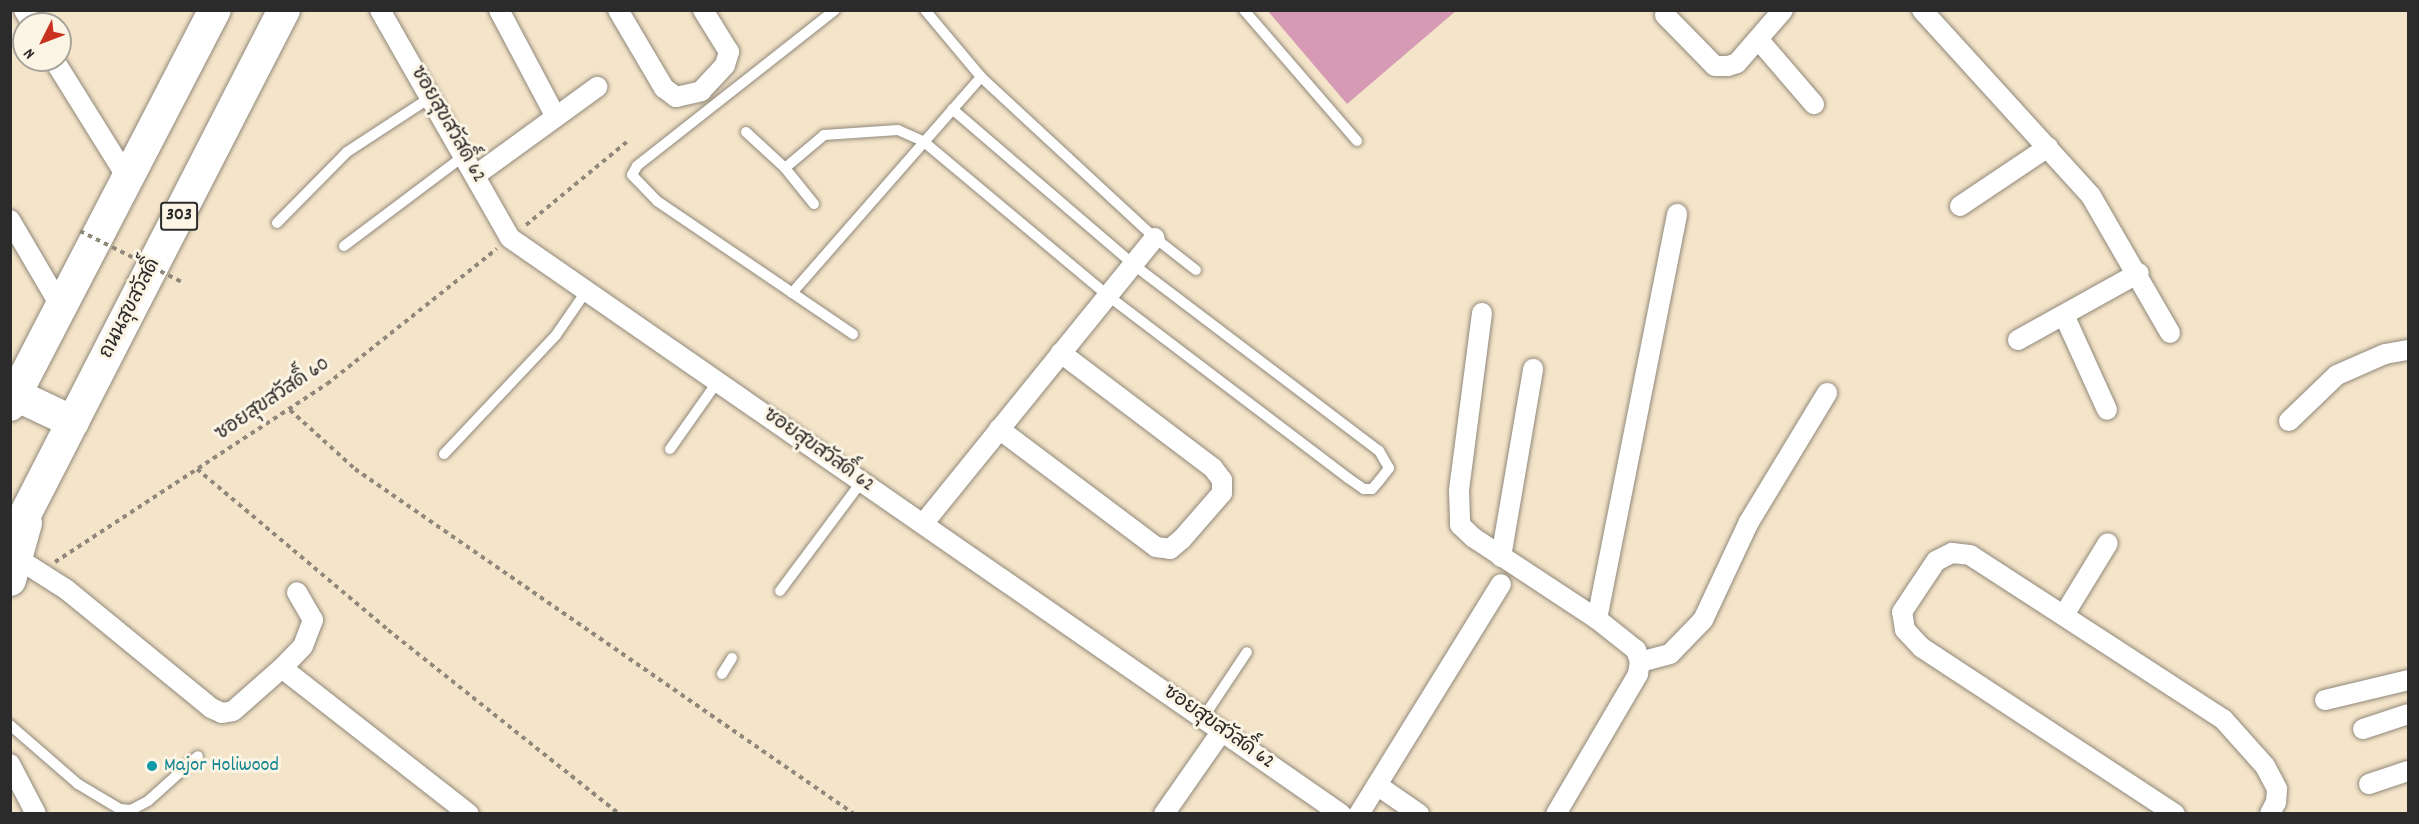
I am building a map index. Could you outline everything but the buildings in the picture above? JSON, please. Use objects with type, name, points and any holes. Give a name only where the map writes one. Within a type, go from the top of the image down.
[{"type":"main road","points":[[73,422],[12,397],[215,10]]},
{"type":"main road","name":"ถนนสุขสวัสดิ์","points":[[20,563],[31,504],[284,10]]},
{"type":"street","name":"ซอยสุขสวัสดิ์ 62","points":[[380,10],[465,155],[510,238],[1222,731],[1321,807],[1341,813]]},
{"type":"street","points":[[499,10],[556,117]]},
{"type":"street","points":[[618,10],[664,87],[676,97],[700,91],[725,65],[729,52],[703,10]]},
{"type":"street","points":[[1665,15],[1715,66],[1737,63],[1783,10]]},
{"type":"street","points":[[1922,10],[2091,196],[2139,273],[2170,333]]},
{"type":"street","points":[[1758,39],[1814,104]]},
{"type":"street","points":[[61,72],[128,179]]},
{"type":"street","points":[[476,176],[597,87]]},
{"type":"street","points":[[1960,207],[2048,147]]},
{"type":"street","points":[[1597,620],[1677,214]]},
{"type":"street","points":[[10,220],[61,307]]},
{"type":"street","points":[[923,524],[1155,238]]},
{"type":"street","points":[[2018,340],[2139,273]]},
{"type":"street","points":[[1482,313],[1459,512],[1460,525],[1502,557],[1597,620],[1636,650],[1640,662],[1638,674],[1556,813]]},
{"type":"street","points":[[2064,315],[2107,410]]},
{"type":"street","points":[[2289,421],[2337,375],[2385,354],[2409,350]]},
{"type":"street","points":[[999,429],[1156,548],[1170,549],[1182,539],[1222,493],[1222,480],[1213,468],[1061,354]]},
{"type":"street","points":[[1502,557],[1533,369]]},
{"type":"street","points":[[1640,662],[1670,654],[1703,620],[1749,522],[1827,393]]},
{"type":"street","points":[[2064,615],[2108,543]]},
{"type":"street","points":[[2175,813],[1922,648],[1905,630],[1902,612],[1936,561],[1952,553],[1970,555],[2223,719],[2265,766],[2277,789],[2276,802],[2270,813]]},
{"type":"street","points":[[20,563],[211,708],[222,713],[233,711],[282,668],[303,646],[313,620],[297,592]]},
{"type":"street","points":[[1359,813],[1501,584]]},
{"type":"street","points":[[282,668],[469,813]]},
{"type":"street","points":[[2325,700],[2409,680]]},
{"type":"street","points":[[2363,729],[2409,714]]},
{"type":"street","points":[[1164,813],[1222,731]]},
{"type":"street","points":[[10,764],[36,813]]},
{"type":"street","points":[[2369,784],[2409,771]]},
{"type":"street","points":[[1377,785],[1419,813]]},
{"type":"lane","points":[[835,10],[637,166],[632,175],[657,201],[853,334]]},
{"type":"lane","points":[[926,10],[981,77],[1155,238],[1196,270]]},
{"type":"lane","points":[[1244,10],[1357,141]]},
{"type":"lane","points":[[792,293],[981,77]]},
{"type":"lane","points":[[277,223],[347,152],[431,97]]},
{"type":"lane","points":[[785,168],[824,135],[898,130],[924,141],[1107,295],[1357,485],[1372,489],[1379,482],[1389,468],[1379,451],[1133,264],[952,109]]},
{"type":"lane","points":[[746,132],[785,168],[814,204]]},
{"type":"lane","points":[[344,246],[465,155]]},
{"type":"lane","points":[[444,454],[556,335],[587,290]]},
{"type":"lane","points":[[670,448],[718,381]]},
{"type":"lane","points":[[780,591],[862,481]]},
{"type":"lane","points":[[1203,718],[1247,652]]},
{"type":"lane","points":[[722,674],[732,658]]},
{"type":"lane","points":[[10,725],[78,784],[120,809],[131,810],[148,801],[198,756]]},
{"type":"path","name":"ซอยสุขสวัสดิ์ 60","points":[[20,563],[197,469],[290,410],[510,238],[628,141]]},
{"type":"path","points":[[80,231],[182,282]]},
{"type":"path","points":[[290,410],[384,490],[854,813]]},
{"type":"path","points":[[197,469],[388,630],[619,813]]},
{"type":"place","name":"Major Holiwood","points":[[152,766]]}]
